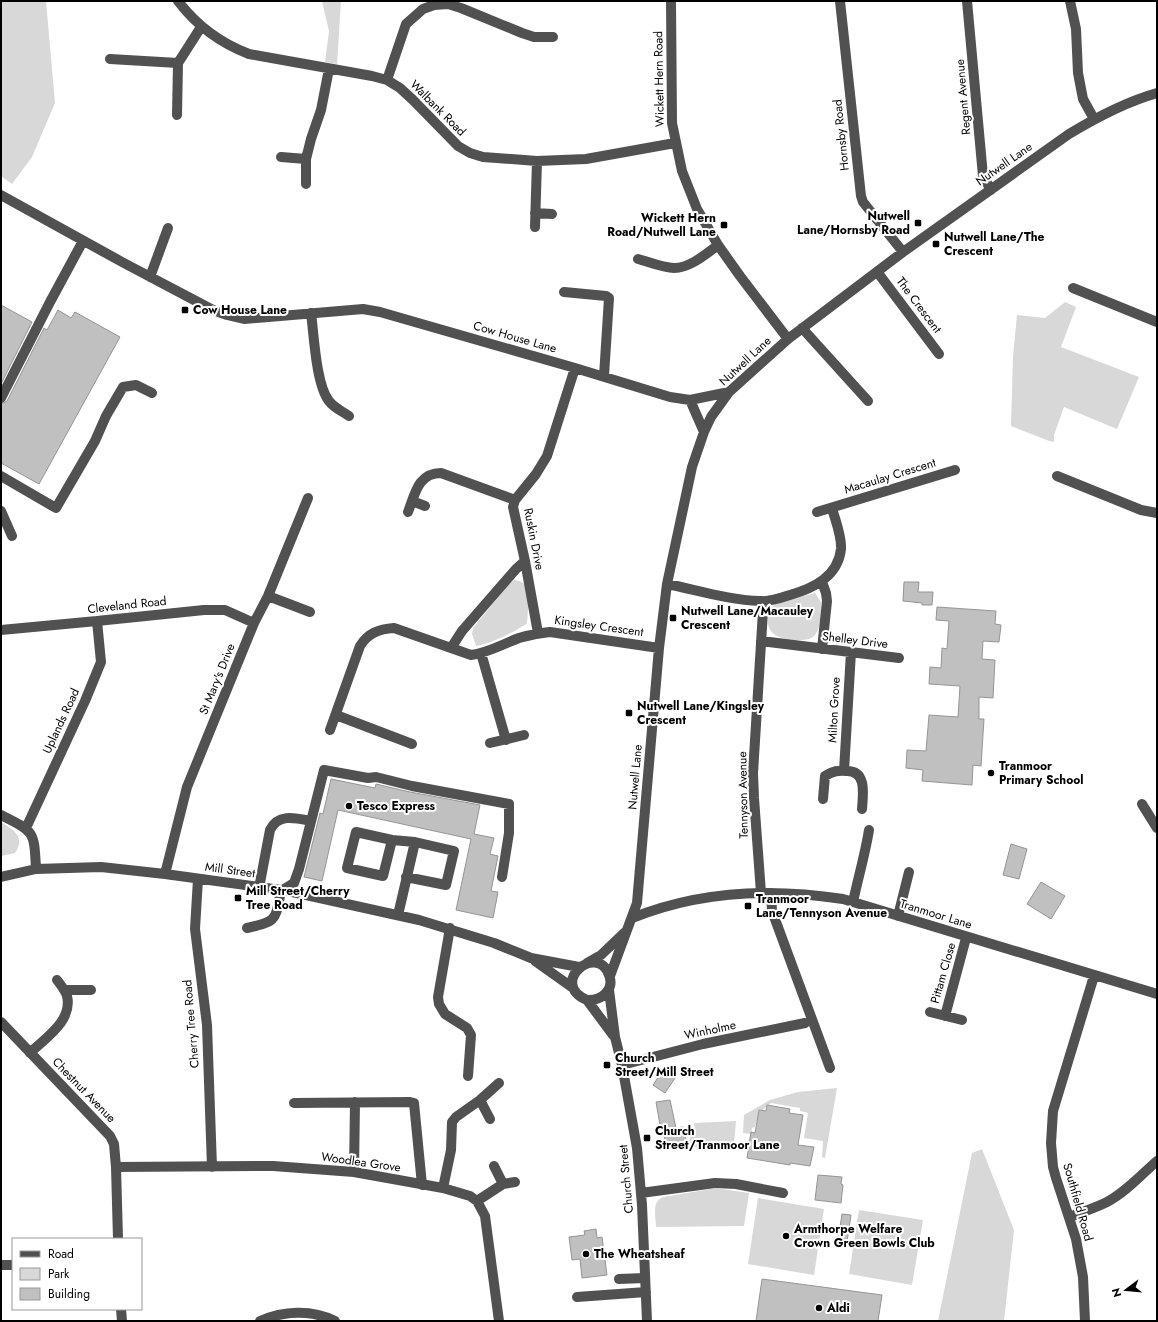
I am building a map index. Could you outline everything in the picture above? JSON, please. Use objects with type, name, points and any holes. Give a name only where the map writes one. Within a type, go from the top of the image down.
[{"type":"street","name":"Walbank Road","points":[[178,1],[201,27],[233,48],[249,54],[372,76],[386,80],[400,88],[409,96],[458,146],[470,153],[483,157],[537,161],[586,159],[675,143]]},
{"type":"street","name":"Wickett Hern Road","points":[[671,1],[672,123],[682,171],[697,209],[718,245],[788,339]]},
{"type":"street","name":"Hornsby Road","points":[[840,1],[861,196],[863,202],[904,252]]},
{"type":"street","name":"Regent Avenue","points":[[967,1],[982,169],[983,176],[991,190]]},
{"type":"street","points":[[1070,1],[1076,29],[1078,73],[1083,99],[1094,119]]},
{"type":"street","points":[[386,80],[406,24],[423,9],[434,5],[448,4],[461,8],[534,37],[553,37]]},
{"type":"street","points":[[177,114],[178,63],[201,27]]},
{"type":"street","points":[[110,59],[178,63]]},
{"type":"street","points":[[306,184],[306,159],[321,110],[330,69]]},
{"type":"street","name":"Nutwell Lane","points":[[610,976],[637,903],[659,648],[667,584],[692,468],[704,432],[711,417],[729,392],[788,339],[904,252],[1069,134],[1125,103],[1157,93]]},
{"type":"street","points":[[281,157],[306,159]]},
{"type":"street","points":[[535,227],[537,161]]},
{"type":"street","name":"Cow House Lane","points":[[1,195],[150,277],[213,310],[227,315],[244,318],[363,309],[380,312],[604,376],[670,397],[690,400],[729,392]]},
{"type":"street","points":[[535,213],[552,214]]},
{"type":"street","points":[[150,277],[168,228]]},
{"type":"street","points":[[1,398],[83,241]]},
{"type":"street","points":[[638,259],[673,268],[681,268],[690,264],[718,245]]},
{"type":"street","name":"The Crescent","points":[[878,272],[939,354]]},
{"type":"street","points":[[1073,288],[1157,322]]},
{"type":"street","points":[[564,292],[606,296],[609,298],[604,376]]},
{"type":"street","points":[[311,313],[319,378],[323,391],[335,407],[349,416]]},
{"type":"street","points":[[802,328],[868,401]]},
{"type":"street","name":"Ruskin Drive","points":[[538,633],[525,561],[514,512],[515,500],[536,474],[547,456],[574,368]]},
{"type":"street","points":[[1,476],[56,508],[123,387],[136,385],[152,393]]},
{"type":"street","points":[[690,400],[704,432]]},
{"type":"street","name":"Macaulay Crescent","points":[[817,512],[955,470]]},
{"type":"street","points":[[408,512],[420,481],[425,476],[434,473],[441,473],[515,500]]},
{"type":"street","points":[[1057,476],[1141,510],[1157,513]]},
{"type":"street","name":"St Mary's Drive","points":[[165,874],[187,787],[254,623],[268,596],[308,498]]},
{"type":"street","points":[[412,501],[425,506]]},
{"type":"street","points":[[667,584],[744,600],[762,601],[782,598],[806,590],[822,582],[834,569],[841,549],[832,508]]},
{"type":"street","points":[[1,511],[12,536]]},
{"type":"street","points":[[450,648],[462,631],[516,569],[525,561]]},
{"type":"street","points":[[822,582],[827,601],[822,649]]},
{"type":"street","points":[[268,596],[310,612]]},
{"type":"street","name":"Tennyson Avenue","points":[[762,601],[753,772],[766,893],[830,1068]]},
{"type":"street","name":"Cleveland Road","points":[[1,630],[204,610],[225,610],[254,623]]},
{"type":"street","name":"Uplands Road","points":[[26,828],[85,701],[101,662],[97,621]]},
{"type":"street","name":"Kingsley Crescent","points":[[330,730],[360,646],[364,639],[371,633],[381,629],[394,628],[471,655],[481,653],[519,638],[538,633],[550,632],[659,648]]},
{"type":"street","name":"Shelley Drive","points":[[761,641],[899,658]]},
{"type":"street","name":"Milton Grove","points":[[844,771],[851,652]]},
{"type":"street","points":[[481,653],[506,740]]},
{"type":"street","points":[[336,714],[412,744]]},
{"type":"street","points":[[490,743],[524,735]]},
{"type":"street","points":[[247,928],[270,922],[276,914],[281,891],[294,883],[299,869],[324,770],[368,778],[376,777],[412,786],[509,804],[509,833],[502,877]]},
{"type":"street","points":[[823,799],[826,776],[837,770],[852,771],[860,778],[864,791],[862,809]]},
{"type":"street","points":[[1142,804],[1157,828]]},
{"type":"street","points":[[1,815],[26,828],[32,835],[35,845],[36,869]]},
{"type":"street","points":[[259,888],[272,825],[282,818],[311,821]]},
{"type":"street","points":[[853,902],[869,830]]},
{"type":"street","points":[[392,840],[383,876],[347,868],[356,832],[392,840],[415,842],[454,851],[446,885],[406,877]]},
{"type":"street","points":[[398,915],[415,842]]},
{"type":"street","name":"Mill Street","points":[[1,877],[36,869],[101,867],[165,874],[281,891],[368,908],[450,928],[494,943],[531,958],[573,988]]},
{"type":"street","points":[[898,916],[909,872]]},
{"type":"street","name":"Cherry Tree Road","points":[[198,879],[195,929],[207,1025],[212,1167]]},
{"type":"street","name":"Tranmoor Lane","points":[[632,918],[666,906],[708,896],[766,893],[815,895],[853,902],[966,938],[1157,994]]},
{"type":"street","points":[[450,928],[438,997],[439,1004],[445,1014],[467,1028],[471,1035],[468,1076]]},
{"type":"street","name":"Nutwell Lane","points":[[582,965],[601,956],[626,931]]},
{"type":"street","name":"Pittam Close","points":[[945,1016],[966,938]]},
{"type":"street","name":"Mill Street","points":[[531,958],[582,965]]},
{"type":"street","points":[[595,963],[601,965],[607,970],[610,976],[609,990],[599,999],[593,1001],[581,998],[573,988],[572,981],[574,974],[582,965],[595,963]]},
{"type":"street","name":"Southfield Road","points":[[1085,1321],[1083,1277],[1076,1239],[1053,1168],[1051,1143],[1053,1110],[1094,976]]},
{"type":"street","points":[[30,1053],[61,1024],[66,1013],[67,996],[65,990],[57,980]]},
{"type":"street","points":[[65,990],[91,990]]},
{"type":"street","name":"Church Street","points":[[609,990],[614,1037],[622,1065],[637,1148],[641,1194],[647,1321]]},
{"type":"street","name":"Church Street","points":[[587,1000],[614,1037]]},
{"type":"street","name":"Pittam Close","points":[[930,1012],[962,1020]]},
{"type":"street","name":"Chestnut Avenue","points":[[1,1022],[110,1136],[114,1144],[116,1167],[118,1238]]},
{"type":"street","name":"Winholme","points":[[622,1065],[703,1044],[805,1023]]},
{"type":"street","points":[[443,1188],[451,1150],[452,1122],[456,1117],[480,1100],[499,1083]]},
{"type":"street","points":[[480,1100],[490,1119]]},
{"type":"street","points":[[354,1172],[355,1102]]},
{"type":"street","points":[[294,1103],[414,1103],[422,1185]]},
{"type":"street","points":[[1070,1217],[1108,1201],[1125,1190],[1157,1161]]},
{"type":"street","name":"Woodlea Grove","points":[[116,1167],[273,1166],[354,1172],[443,1188],[470,1196],[478,1201]]},
{"type":"street","points":[[494,1166],[503,1184]]},
{"type":"street","points":[[499,1321],[485,1216],[478,1201],[503,1184],[515,1182]]},
{"type":"street","points":[[641,1194],[715,1183],[736,1184],[783,1193]]},
{"type":"street","points":[[1,1265],[12,1265]]},
{"type":"street","points":[[619,1279],[645,1278]]},
{"type":"street","points":[[577,1297],[646,1292]]},
{"type":"street","points":[[121,1310],[122,1321]]},
{"type":"street","points":[[260,1321],[284,1313],[301,1313],[317,1315],[335,1321]]},
{"type":"green space","points":[[1,1],[46,1],[55,103],[32,157],[12,184],[1,176]]},
{"type":"green space","points":[[322,1],[341,1],[337,64],[325,62],[329,31]]},
{"type":"green space","points":[[1065,302],[1076,307],[1061,347],[1139,377],[1117,429],[1064,407],[1054,435],[1054,442],[1011,426],[1013,357],[1017,315],[1045,318]]},
{"type":"green space","points":[[515,580],[524,584],[527,590],[527,623],[517,630],[502,637],[476,646],[472,634],[473,628],[510,583]]},
{"type":"green space","points":[[815,593],[821,602],[820,624],[817,632],[812,638],[791,640],[777,636],[773,633],[768,625],[768,616],[775,604]]},
{"type":"green space","points":[[1,822],[14,831],[19,838],[18,847],[15,853],[1,856]]},
{"type":"green space","points":[[837,1088],[825,1158],[822,1157],[823,1141],[804,1138],[808,1113],[800,1111],[800,1108],[771,1103],[760,1112],[758,1121],[756,1121],[755,1127],[752,1128],[751,1134],[743,1133],[744,1115],[770,1100],[798,1092]]},
{"type":"green space","points":[[736,1121],[734,1145],[691,1147],[690,1136],[696,1135],[694,1123]]},
{"type":"green space","points":[[982,1149],[1014,1230],[1004,1321],[938,1321],[972,1153]]},
{"type":"green space","points":[[711,1189],[749,1193],[744,1226],[656,1227],[655,1210],[659,1199],[663,1197]]},
{"type":"green space","name":"Armthorpe Welfare Crown Green Bowls Club","points":[[758,1198],[824,1209],[814,1275],[748,1264]]},
{"type":"green space","name":"Armthorpe Welfare Crown Green Bowls Club","points":[[859,1210],[923,1220],[912,1285],[849,1274]]},
{"type":"building","points":[[1,305],[32,322],[1,384]]},
{"type":"building","points":[[58,310],[71,318],[75,312],[120,337],[39,484],[1,463],[1,404],[7,401],[44,328],[47,330]]},
{"type":"building","points":[[904,582],[919,582],[918,592],[933,592],[932,605],[922,605],[922,603],[903,601]]},
{"type":"building","points":[[937,607],[996,611],[995,624],[1001,625],[999,642],[983,641],[982,659],[995,660],[993,698],[979,697],[979,719],[984,719],[981,766],[973,765],[972,785],[922,781],[923,770],[906,768],[907,750],[926,751],[929,715],[958,717],[960,686],[929,684],[930,667],[941,668],[942,648],[947,649],[949,621],[936,620]]},
{"type":"building","points":[[331,779],[375,788],[376,784],[480,805],[474,834],[494,838],[490,854],[498,856],[491,891],[498,892],[493,918],[456,910],[471,839],[338,810],[322,881],[304,877],[320,813],[323,814]]},
{"type":"building","points":[[1011,844],[1027,849],[1019,879],[1003,875]]},
{"type":"building","points":[[1041,882],[1065,896],[1051,919],[1027,904]]},
{"type":"building","points":[[663,1070],[675,1078],[665,1093],[653,1085]]},
{"type":"building","points":[[670,1100],[676,1128],[683,1127],[687,1146],[675,1149],[674,1144],[666,1146],[656,1102]]},
{"type":"building","points":[[767,1105],[790,1109],[789,1113],[803,1115],[798,1145],[814,1147],[810,1166],[790,1163],[790,1165],[747,1158],[751,1132],[755,1133],[759,1110],[766,1111]]},
{"type":"building","points":[[818,1175],[842,1177],[841,1184],[843,1185],[841,1203],[815,1200]]},
{"type":"building","points":[[842,1214],[851,1215],[847,1242],[838,1241]]},
{"type":"building","name":"The Wheatsheaf","points":[[596,1229],[597,1238],[602,1237],[607,1275],[582,1278],[580,1259],[572,1260],[569,1237],[585,1235],[584,1231]]},
{"type":"building","name":"Aldi","points":[[762,1279],[882,1295],[878,1321],[756,1321]]},
{"type":"place","name":"Nutwell Lane/Hornsby Road","points":[[918,223]]},
{"type":"place","name":"Wickett Hern Road/Nutwell Lane","points":[[724,225]]},
{"type":"place","name":"Nutwell Lane/The Crescent","points":[[936,244]]},
{"type":"place","name":"Cow House Lane","points":[[185,310]]},
{"type":"place","name":"Nutwell Lane/Macauley Crescent","points":[[673,618]]},
{"type":"place","name":"Nutwell Lane/Kingsley Crescent","points":[[629,713]]},
{"type":"place","name":"Tranmoor Primary School","points":[[991,773]]},
{"type":"place","name":"Tesco Express","points":[[349,806]]},
{"type":"place","name":"Mill Street/Cherry Tree Road","points":[[238,898]]},
{"type":"place","name":"Tranmoor Lane/Tennyson Avenue","points":[[748,906]]},
{"type":"place","name":"Church Street/Mill Street","points":[[607,1065]]},
{"type":"place","name":"Church Street/Tranmoor Lane","points":[[647,1138]]},
{"type":"place","name":"Armthorpe Welfare Crown Green Bowls Club","points":[[786,1236]]},
{"type":"place","name":"The Wheatsheaf","points":[[586,1254]]},
{"type":"place","name":"Aldi","points":[[819,1308]]}]
